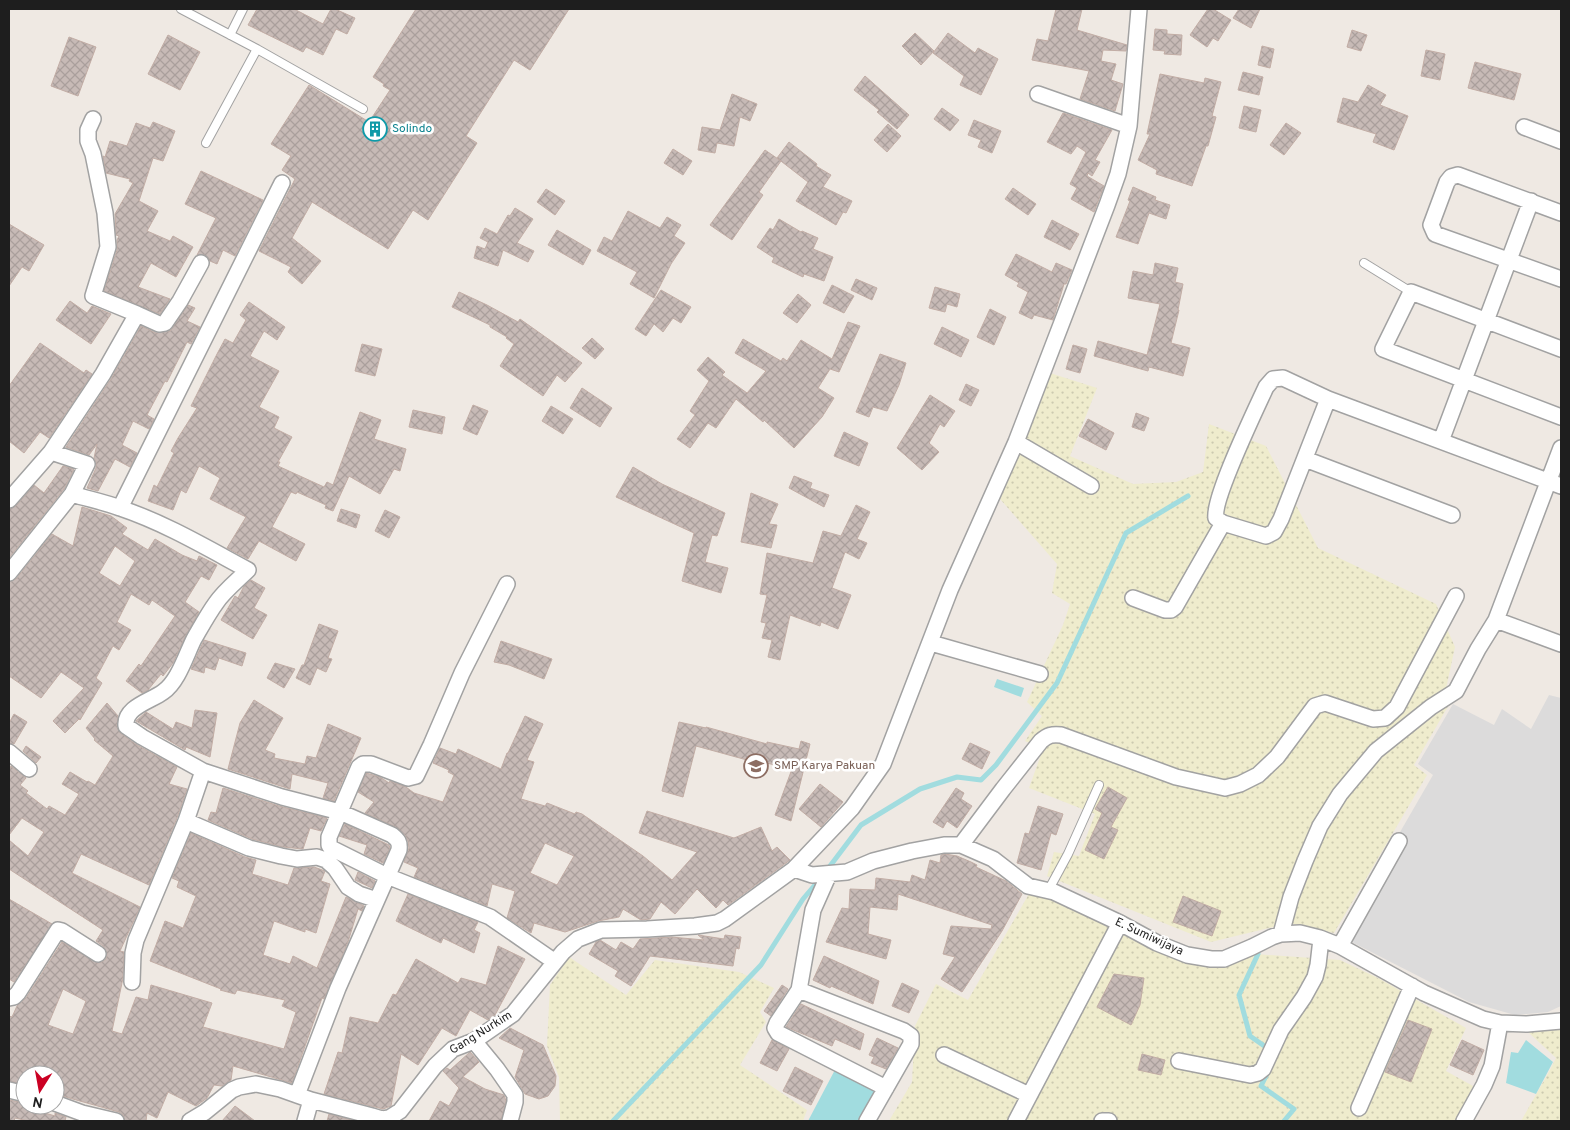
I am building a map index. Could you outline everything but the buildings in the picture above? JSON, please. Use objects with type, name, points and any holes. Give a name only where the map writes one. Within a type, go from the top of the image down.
[{"type":"street","name":"Gang Nurkim","points":[[190,1121],[207,1116],[232,1090],[248,1085],[264,1085],[382,1119],[396,1119],[435,1066],[453,1049],[474,1041],[513,1014],[570,945],[584,936],[601,930],[647,929],[717,923],[734,914],[794,869],[852,808],[884,764],[950,590],[1016,442],[1107,205],[1118,174],[1129,126],[1138,9]]},
{"type":"street","points":[[1038,94],[1129,126]]},
{"type":"street","points":[[93,119],[88,130],[88,141],[93,154],[105,213],[108,247],[93,296],[159,324],[165,323],[180,301],[201,262]]},
{"type":"street","points":[[1524,127],[1561,141]]},
{"type":"street","points":[[1561,213],[1454,175],[1447,182],[1431,225],[1435,234],[1561,278]]},
{"type":"street","points":[[120,508],[282,183]]},
{"type":"street","points":[[1441,441],[1531,201]]},
{"type":"street","points":[[1561,349],[1411,292],[1384,349],[1561,417]]},
{"type":"street","points":[[9,500],[51,452],[103,374],[137,314]]},
{"type":"street","points":[[1328,399],[1282,519],[1274,532],[1266,536],[1223,523],[1216,518],[1216,507],[1258,405],[1270,381],[1276,378],[1283,378],[1328,399],[1555,484]]},
{"type":"street","points":[[1016,442],[1091,486]]},
{"type":"street","points":[[1281,934],[1291,897],[1305,861],[1320,826],[1340,794],[1376,751],[1431,707],[1456,691],[1496,620],[1555,484],[1561,448]]},
{"type":"street","points":[[9,573],[72,494],[87,464],[51,452]]},
{"type":"street","points":[[1304,459],[1452,515]]},
{"type":"street","points":[[72,494],[120,508],[184,536],[248,570],[217,601],[170,685],[164,692],[134,708],[125,724],[126,726],[203,771],[282,797],[340,812],[398,840],[400,844],[338,988],[304,1098],[305,1121]]},
{"type":"street","points":[[1133,598],[1165,610],[1171,610],[1176,607],[1223,523]]},
{"type":"street","points":[[507,584],[462,673],[416,776],[408,778],[371,764],[363,764],[359,767],[329,837],[328,845],[387,876],[490,917],[555,962]]},
{"type":"street","points":[[961,845],[1041,741],[1046,736],[1052,734],[1061,735],[1176,777],[1225,788],[1240,784],[1258,774],[1277,757],[1316,706],[1324,703],[1374,719],[1385,718],[1397,707],[1456,596]]},
{"type":"street","points":[[1496,620],[1560,640]]},
{"type":"street","points":[[931,643],[1040,674]]},
{"type":"street","points":[[9,752],[29,769]]},
{"type":"street","points":[[132,982],[133,953],[136,940],[186,821],[203,771]]},
{"type":"street","points":[[186,821],[249,848],[297,859],[317,857],[326,860],[335,868],[348,886],[359,894],[377,900]]},
{"type":"street","points":[[1340,946],[1399,841]]},
{"type":"street","name":"E. Sumiwijaya","points":[[794,869],[822,875],[847,872],[873,861],[912,851],[944,845],[961,845],[993,859],[1028,886],[1054,892],[1120,923],[1175,952],[1211,960],[1224,959],[1281,934],[1300,933],[1340,946],[1412,986],[1472,1015],[1500,1023],[1544,1024],[1561,1021]]},
{"type":"street","points":[[822,875],[813,910],[799,990],[775,1026],[778,1033],[886,1088]]},
{"type":"street","points":[[1016,1121],[1120,923]]},
{"type":"street","points":[[9,998],[14,997],[18,993],[58,930],[98,954]]},
{"type":"street","points":[[1179,1061],[1250,1075],[1258,1073],[1263,1069],[1282,1030],[1315,977],[1321,939]]},
{"type":"street","points":[[1359,1108],[1412,986]]},
{"type":"street","points":[[799,990],[909,1034],[912,1038],[911,1044],[867,1121]]},
{"type":"street","points":[[1464,1121],[1492,1066],[1500,1023]]},
{"type":"street","points":[[474,1041],[515,1095],[510,1121]]},
{"type":"street","points":[[944,1055],[1029,1095]]},
{"type":"street","points":[[65,1109],[80,1117],[116,1121]]},
{"type":"street","points":[[1102,1121],[1109,1121]]},
{"type":"lane","points":[[181,9],[257,49],[363,109]]},
{"type":"lane","points":[[230,35],[243,9]]},
{"type":"lane","points":[[206,143],[257,49]]},
{"type":"lane","points":[[1364,263],[1411,292]]},
{"type":"lane","points":[[1048,891],[1068,854],[1099,785]]},
{"type":"shaded area","points":[[1050,373],[1097,388],[1070,456],[1133,484],[1176,482],[1203,472],[1209,424],[1266,446],[1318,548],[1436,604],[1455,647],[1444,698],[1450,703],[1414,765],[1427,775],[1334,933],[1289,923],[1211,942],[1047,876],[1054,852],[1079,856],[1095,814],[1029,788],[1043,749],[1025,741],[1042,716],[1027,702],[1063,625],[1070,604],[1052,593],[1057,564],[1000,499]]},
{"type":"shaded area","points":[[1549,695],[1561,698],[1561,1006],[1548,1012],[1515,1015],[1469,1002],[1340,936],[1433,775],[1418,764],[1453,704],[1494,725],[1502,709],[1531,729]]},
{"type":"shaded area","points":[[1030,892],[1099,914],[1157,947],[1340,960],[1378,978],[1466,1028],[1446,1071],[1473,1086],[1457,1121],[889,1121],[912,1082],[915,1026],[936,984],[968,1000]]},
{"type":"shaded area","points":[[569,957],[626,995],[655,960],[739,972],[774,988],[760,1012],[766,1022],[740,1065],[807,1110],[803,1121],[560,1121],[559,1077],[547,1046],[550,985]]},
{"type":"shaded area","points":[[1561,1022],[1561,1121],[1521,1121],[1556,1058],[1528,1032]]},
{"type":"water","points":[[997,679],[1024,688],[1021,697],[994,687]]},
{"type":"water","points":[[1526,1040],[1553,1062],[1536,1094],[1506,1083],[1511,1052],[1518,1053]]},
{"type":"water","points":[[837,1066],[881,1088],[864,1121],[808,1121]]},
{"type":"waterway","points":[[827,870],[861,825],[920,789],[957,777],[981,780],[996,765],[1057,683],[1126,533],[1188,496]]},
{"type":"waterway","points":[[613,1121],[761,965],[803,899],[820,879]]},
{"type":"waterway","points":[[1258,954],[1239,995],[1250,1036],[1270,1050]]},
{"type":"waterway","points":[[1269,1070],[1261,1086],[1294,1109],[1284,1121]]},
{"type":"place","name":"Solindo","points":[[375,129]]},
{"type":"place","name":"SMP Karya Pakuan","points":[[756,766]]}]
